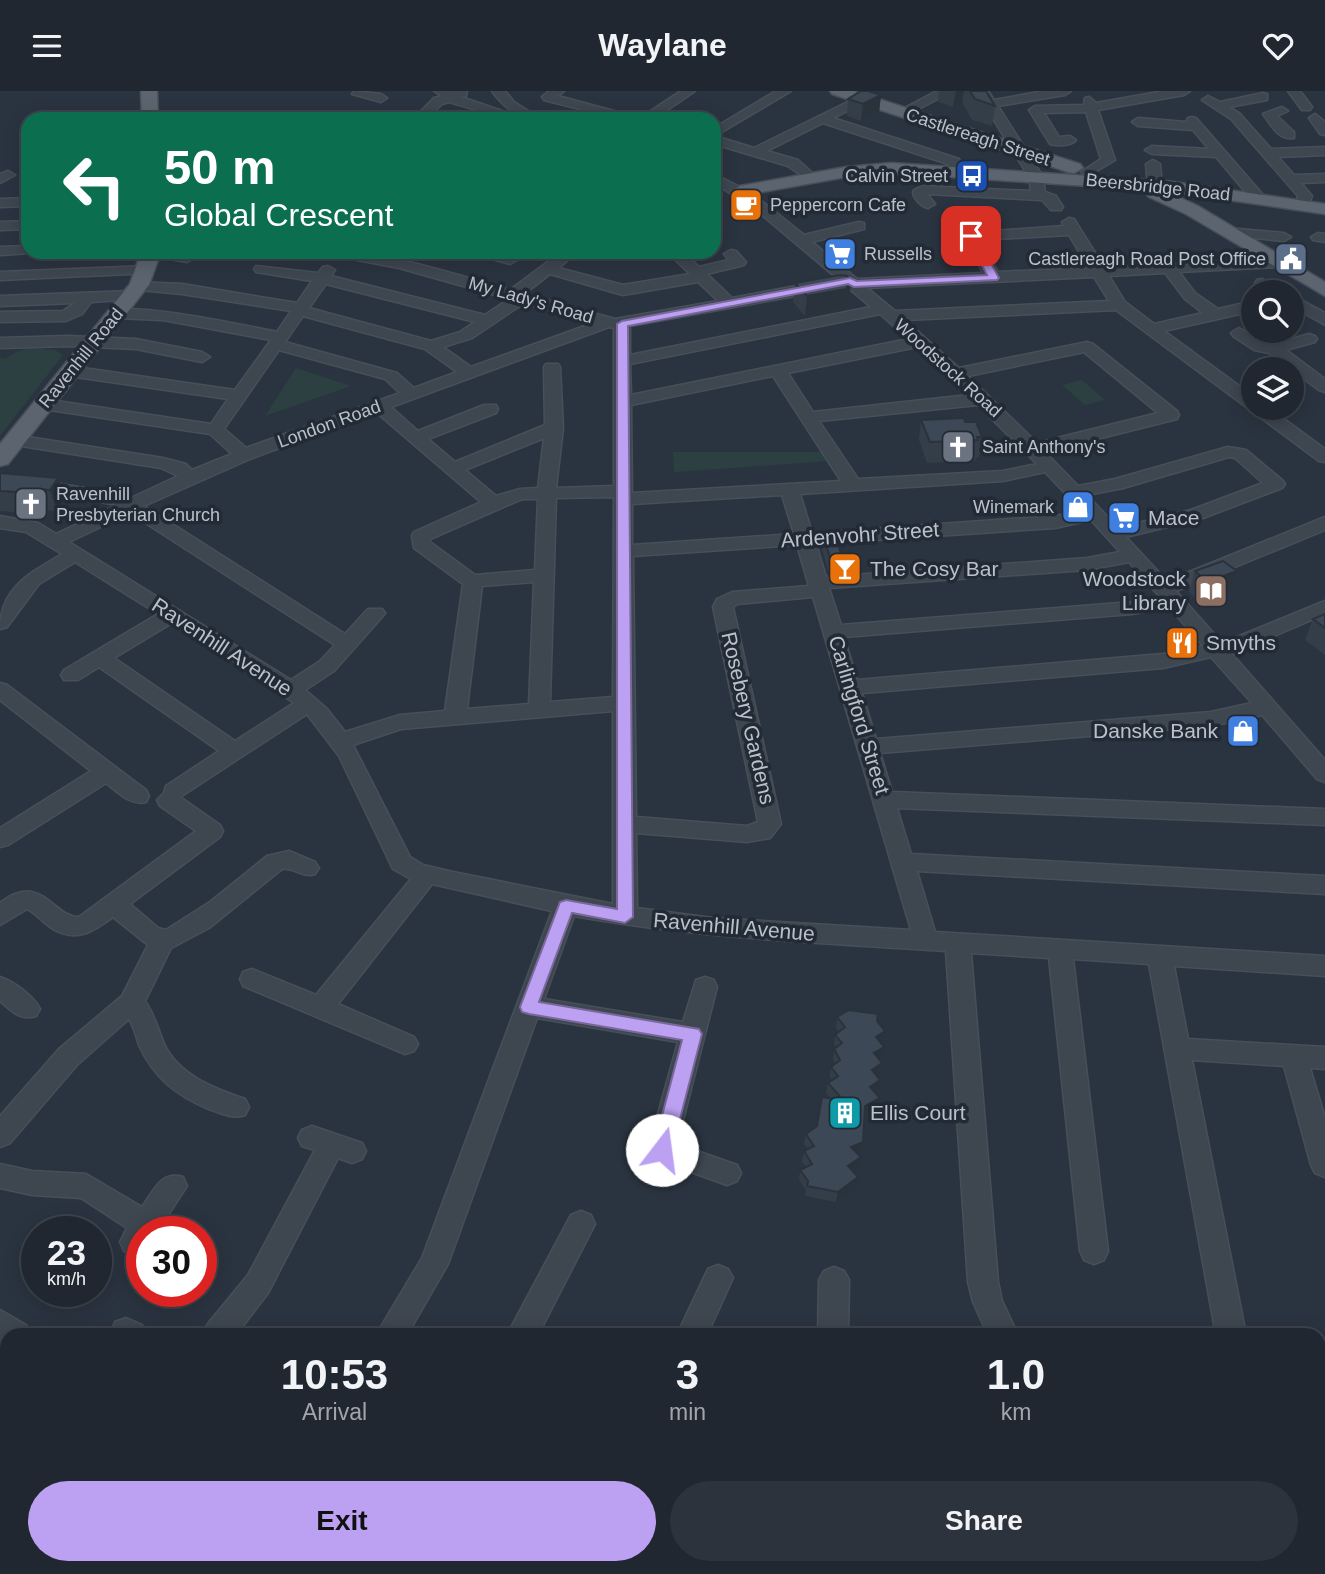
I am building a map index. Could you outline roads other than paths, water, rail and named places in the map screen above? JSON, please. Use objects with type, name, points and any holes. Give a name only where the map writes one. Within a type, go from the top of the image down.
[{"type":"main road","points":[[149,91],[150,112]]},
{"type":"main road","name":"Castlereagh Street","points":[[854,94],[1119,182]]},
{"type":"main road","name":"Beersbridge Road","points":[[740,191],[879,168],[1119,182]]},
{"type":"main road","points":[[1119,182],[1167,190],[1228,232],[1325,290]]},
{"type":"main road","name":"Beersbridge Road","points":[[1167,190],[1325,209]]},
{"type":"main road","name":"Ravenhill Road","points":[[0,459],[117,313],[144,271]]},
{"type":"street","points":[[426,112],[445,94],[479,91]]},
{"type":"street","points":[[498,91],[510,105],[522,112]]},
{"type":"street","points":[[558,91],[548,97],[607,112]]},
{"type":"street","points":[[656,112],[689,91]]},
{"type":"street","points":[[721,129],[785,91]]},
{"type":"street","points":[[903,112],[947,91]]},
{"type":"street","points":[[982,91],[1036,177],[1039,196]]},
{"type":"street","points":[[990,104],[1065,91]]},
{"type":"street","points":[[1294,91],[1306,107]]},
{"type":"street","points":[[445,94],[499,112]]},
{"type":"street","points":[[758,151],[822,119],[854,94]]},
{"type":"street","points":[[354,96],[381,98]]},
{"type":"street","points":[[1200,96],[1240,122],[1305,196],[1302,206]]},
{"type":"street","points":[[1061,141],[1035,110],[1200,96],[1263,97]]},
{"type":"street","points":[[1088,172],[1108,160],[1090,104]]},
{"type":"street","points":[[1240,122],[1278,116],[1282,131],[1289,135]]},
{"type":"street","points":[[1315,118],[1325,131]]},
{"type":"street","points":[[822,119],[954,162],[956,172]]},
{"type":"street","points":[[1138,123],[1195,124],[1259,199]]},
{"type":"street","points":[[721,142],[793,163],[811,178]]},
{"type":"street","points":[[1268,153],[1325,151]]},
{"type":"street","points":[[1167,190],[1152,157],[1221,153]]},
{"type":"street","points":[[1290,179],[1325,178]]},
{"type":"street","name":"Woodstock Road","points":[[721,182],[740,191],[852,282],[983,399],[1034,449],[1168,594],[1325,774]]},
{"type":"street","points":[[928,204],[919,193],[922,190],[1039,196],[1051,199],[1056,207]]},
{"type":"street","points":[[721,195],[740,191]]},
{"type":"street","points":[[0,203],[21,202]]},
{"type":"street","points":[[1228,232],[1279,236],[1272,217]]},
{"type":"street","points":[[0,226],[21,225]]},
{"type":"street","points":[[800,240],[859,226]]},
{"type":"street","points":[[993,278],[971,236],[1072,226],[1119,305],[1241,395]]},
{"type":"street","points":[[0,251],[21,250]]},
{"type":"street","points":[[547,269],[623,290],[699,275],[739,262],[730,254]]},
{"type":"street","points":[[0,301],[86,298],[144,271],[184,259]]},
{"type":"street","points":[[215,430],[298,309],[336,259]]},
{"type":"street","name":"My Lady's Road","points":[[374,259],[401,264],[615,323],[852,282],[993,278],[1279,263]]},
{"type":"street","points":[[401,264],[406,259]]},
{"type":"street","points":[[431,346],[466,335],[488,321],[561,259]]},
{"type":"street","points":[[682,259],[730,304]]},
{"type":"street","points":[[261,269],[320,278],[488,321]]},
{"type":"street","points":[[1170,270],[1190,296],[1214,314]]},
{"type":"street","points":[[0,276],[144,271],[182,289],[298,309],[431,346],[469,373]]},
{"type":"street","points":[[0,317],[66,316],[77,311],[86,298]]},
{"type":"street","points":[[622,361],[888,313],[1119,305]]},
{"type":"street","points":[[1304,307],[1325,320]]},
{"type":"street","points":[[1151,329],[1241,308]]},
{"type":"street","points":[[117,313],[164,316],[278,340],[391,376],[411,394]]},
{"type":"street","points":[[615,323],[622,361],[625,917]]},
{"type":"street","name":"London Road","points":[[55,542],[190,477],[244,455],[615,323]]},
{"type":"street","points":[[178,387],[226,327]]},
{"type":"street","points":[[1239,333],[1260,347],[1274,349],[1316,343],[1304,336]]},
{"type":"street","points":[[622,402],[778,372],[916,340]]},
{"type":"street","points":[[46,342],[73,351],[76,355],[72,367],[240,396]]},
{"type":"street","points":[[0,343],[136,344],[202,357]]},
{"type":"street","points":[[955,374],[1087,347],[1168,412],[1170,417],[1034,449]]},
{"type":"street","points":[[1274,349],[1282,357]]},
{"type":"street","points":[[539,710],[544,575],[552,501],[552,367]]},
{"type":"street","points":[[778,372],[853,486]]},
{"type":"street","points":[[1304,375],[1325,387]]},
{"type":"street","points":[[1230,386],[1241,383]]},
{"type":"street","points":[[809,417],[983,399]]},
{"type":"street","points":[[43,404],[215,430],[244,455]]},
{"type":"street","points":[[379,406],[493,503]]},
{"type":"street","points":[[415,438],[490,409]]},
{"type":"street","points":[[1279,420],[1316,442],[1325,457]]},
{"type":"street","points":[[452,469],[554,428]]},
{"type":"street","points":[[15,440],[163,463],[180,468],[190,477]]},
{"type":"street","points":[[1075,492],[1117,484],[1228,452],[1240,454],[1276,484],[1198,515],[1114,534]]},
{"type":"street","points":[[544,575],[473,581],[426,548],[420,540],[426,533],[520,494],[552,501],[624,495],[790,490],[1016,475],[1051,466]]},
{"type":"street","points":[[0,479],[120,499],[347,644]]},
{"type":"street","name":"Carlingford Street","points":[[790,490],[926,941]]},
{"type":"street","name":"Ardenvohr Street","points":[[624,551],[1055,522],[1096,514]]},
{"type":"street","name":"Ravenhill Avenue","points":[[0,522],[31,527],[299,697],[341,741],[401,863],[408,868],[566,906],[625,917],[726,928],[1325,966]]},
{"type":"street","points":[[833,632],[1132,608],[1325,523]]},
{"type":"street","points":[[0,624],[32,580],[76,554]]},
{"type":"street","points":[[819,587],[1087,564],[1133,555]]},
{"type":"street","points":[[455,717],[473,581]]},
{"type":"street","name":"Rosebery Gardens","points":[[625,824],[747,834],[767,829],[771,820],[723,607],[724,603],[732,598],[819,587]]},
{"type":"street","points":[[850,687],[1164,661],[1219,653],[1325,607]]},
{"type":"street","points":[[0,916],[15,903],[27,899],[39,903],[67,926],[78,927],[114,904],[212,831],[171,795],[234,751],[299,697],[374,613]]},
{"type":"street","points":[[71,675],[172,614]]},
{"type":"street","points":[[100,658],[234,751]]},
{"type":"street","points":[[0,690],[138,796]]},
{"type":"street","points":[[341,741],[400,722],[625,703]]},
{"type":"street","points":[[0,718],[21,706]]},
{"type":"street","points":[[868,747],[1211,719],[1267,707]]},
{"type":"street","points":[[0,839],[107,772]]},
{"type":"street","points":[[885,800],[1325,817]]},
{"type":"street","points":[[4,1123],[68,1057],[131,1003],[162,941],[178,937],[275,862],[289,859],[307,868]]},
{"type":"street","points":[[903,862],[1325,885]]},
{"type":"street","points":[[320,1008],[415,892],[426,874]]},
{"type":"street","points":[[114,904],[162,941]]},
{"type":"street","points":[[395,1328],[433,1264],[566,906]]},
{"type":"street","points":[[958,943],[983,1282],[1000,1328]]},
{"type":"street","points":[[1060,950],[1094,1251]]},
{"type":"street","points":[[1160,957],[1230,1328]]},
{"type":"street","points":[[252,979],[405,1044]]},
{"type":"street","points":[[0,986],[27,1009]]},
{"type":"street","points":[[705,987],[662,1150],[727,1173]]},
{"type":"street","points":[[131,1003],[142,1015],[152,1045],[171,1074],[195,1091],[236,1107]]},
{"type":"street","points":[[529,1007],[693,1034]]},
{"type":"street","points":[[1178,1049],[1325,1058]]},
{"type":"street","points":[[1294,1056],[1325,1165]]},
{"type":"street","points":[[223,1328],[258,1284],[332,1144]]},
{"type":"street","points":[[0,1176],[32,1184],[86,1186],[140,1234],[173,1186]]},
{"type":"street","points":[[526,1328],[581,1224]]},
{"type":"street","points":[[695,1328],[718,1278]]},
{"type":"street","points":[[833,1328],[834,1280]]},
{"type":"place","name":"Calvin Street","points":[[972,176]]},
{"type":"place","name":"Peppercorn Cafe","points":[[746,205]]},
{"type":"place","name":"Russells","points":[[840,254]]},
{"type":"place","name":"Castlereagh Road Post Office","points":[[1291,259]]},
{"type":"place","name":"Saint Anthony's","points":[[958,447]]},
{"type":"place","name":"Ravenhill Presbyterian Church","points":[[31,504]]},
{"type":"place","name":"Winemark","points":[[1078,507]]},
{"type":"place","name":"Mace","points":[[1124,518]]},
{"type":"place","name":"The Cosy Bar","points":[[845,569]]},
{"type":"place","name":"Woodstock Library","points":[[1211,591]]},
{"type":"place","name":"Smyths","points":[[1182,643]]},
{"type":"place","name":"Danske Bank","points":[[1243,731]]},
{"type":"place","name":"Ellis Court","points":[[845,1113]]}]
